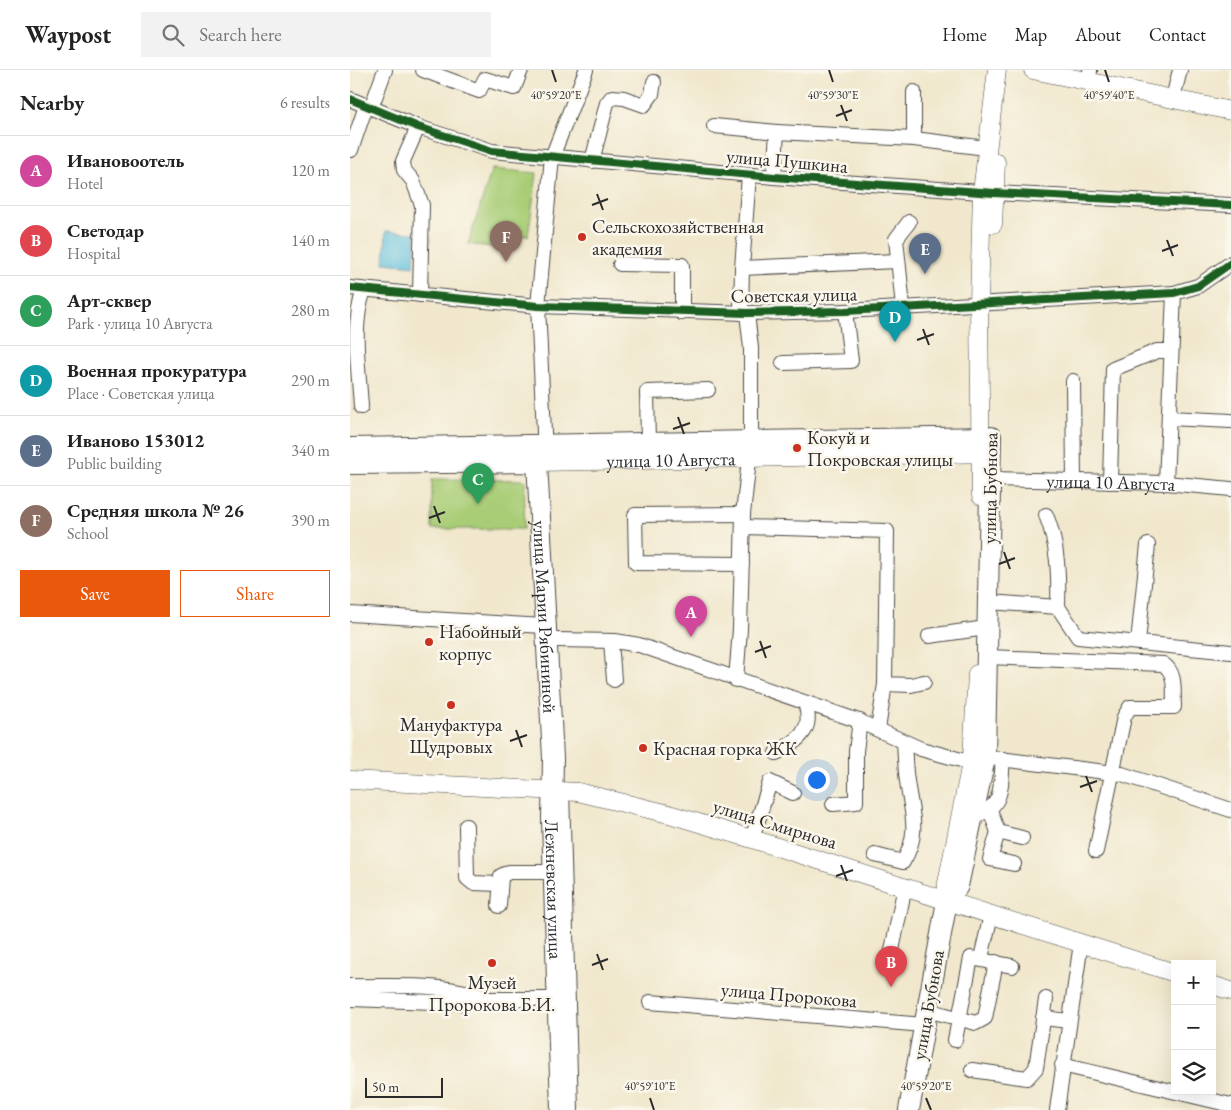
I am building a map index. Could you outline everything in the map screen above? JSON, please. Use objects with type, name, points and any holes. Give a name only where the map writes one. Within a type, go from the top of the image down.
[{"type":"highway","name":"улица 10 Августа","points":[[350,464],[542,456],[648,444],[750,449],[986,445]]},
{"type":"highway","name":"улица Бубнова","points":[[909,1110],[946,901],[958,886],[982,813],[986,758],[991,479],[986,445]]},
{"type":"highway","name":"улица 10 Августа","points":[[350,448],[542,456]]},
{"type":"highway","name":"улица Марии Рябининой","points":[[542,456],[557,790]]},
{"type":"highway","name":"Лежневская улица","points":[[557,790],[554,872],[561,1110]]},
{"type":"main road","name":"улица Бубнова","points":[[946,901],[947,883],[986,758],[979,629],[981,493],[986,445],[985,304],[988,192],[986,148],[997,70]]},
{"type":"main road","name":"улица Бубнова","points":[[988,192],[1007,70]]},
{"type":"main road","points":[[1033,70],[1231,111]]},
{"type":"main road","points":[[1087,71],[1231,102]]},
{"type":"main road","name":"улица 10 Августа","points":[[542,456],[750,449]]},
{"type":"main road","name":"улица Смирнова","points":[[350,780],[578,792],[660,812],[752,839],[1171,972]]},
{"type":"main road","points":[[1216,985],[1231,990]]},
{"type":"street","points":[[351,150],[384,70]]},
{"type":"street","points":[[423,70],[479,91],[485,79],[514,88],[521,70]]},
{"type":"street","name":"улица Марии Рябининой","points":[[542,456],[538,306],[552,157],[586,70]]},
{"type":"street","points":[[1175,90],[1180,70]]},
{"type":"street","points":[[592,161],[608,103],[612,97],[624,98],[644,105],[652,94],[654,82]]},
{"type":"street","points":[[914,92],[914,139]]},
{"type":"street","name":"улица Пушкина","points":[[350,99],[418,128],[492,151],[774,177],[988,192],[1231,205]]},
{"type":"street","points":[[714,126],[776,132],[914,139],[986,148]]},
{"type":"street","points":[[418,128],[403,161],[404,170],[413,181],[422,205],[420,295]]},
{"type":"street","points":[[774,177],[776,132]]},
{"type":"street","points":[[736,680],[743,520],[750,449],[751,348],[744,313],[742,268],[749,175]]},
{"type":"street","points":[[903,308],[896,239],[909,222]]},
{"type":"street","points":[[742,268],[897,261]]},
{"type":"street","name":"Советская улица","points":[[357,289],[538,306],[682,313],[845,311],[1174,292],[1198,286],[1231,263]]},
{"type":"street","points":[[620,264],[682,265],[682,313]]},
{"type":"street","points":[[357,289],[359,305],[357,342],[361,407]]},
{"type":"street","points":[[1166,484],[1174,292]]},
{"type":"street","points":[[783,363],[851,361],[845,311]]},
{"type":"street","points":[[1110,482],[1113,369],[1157,351],[1171,351]]},
{"type":"street","points":[[1074,381],[1074,480]]},
{"type":"street","points":[[648,444],[647,392],[708,390]]},
{"type":"street","points":[[1169,418],[1231,421]]},
{"type":"street","name":"улица 10 Августа","points":[[991,479],[1074,480],[1231,489]]},
{"type":"street","points":[[742,564],[636,563],[635,515],[743,520],[887,531],[885,684],[878,729]]},
{"type":"street","points":[[1046,515],[1051,528],[1056,554],[1058,607],[1078,637],[1231,652]]},
{"type":"street","points":[[1138,642],[1148,545]]},
{"type":"street","points":[[988,602],[1058,607]]},
{"type":"street","points":[[350,614],[550,633],[639,645],[736,680],[860,721],[921,749],[965,761],[986,758],[1112,772],[1231,810]]},
{"type":"street","points":[[929,636],[979,629]]},
{"type":"street","points":[[611,641],[614,680]]},
{"type":"street","points":[[988,657],[1163,664],[1170,668],[1173,675],[1174,707],[1130,707],[1124,717],[1096,851]]},
{"type":"street","points":[[885,684],[911,686],[924,682]]},
{"type":"street","points":[[776,753],[796,741],[808,726],[809,714],[805,703]]},
{"type":"street","points":[[834,804],[856,802],[856,751],[860,721]]},
{"type":"street","points":[[875,855],[902,862],[908,853],[914,828],[912,803],[907,784],[904,742]]},
{"type":"street","points":[[752,839],[770,782],[793,793]]},
{"type":"street","name":"Лежневская улица","points":[[557,790],[571,1110]]},
{"type":"street","points":[[982,813],[998,832],[1022,838]]},
{"type":"street","points":[[466,826],[467,878],[473,883],[499,884]]},
{"type":"street","points":[[998,832],[990,859],[1014,864]]},
{"type":"street","points":[[499,906],[501,876],[509,872],[554,872]]},
{"type":"street","points":[[890,960],[905,886]]},
{"type":"street","points":[[981,958],[991,915]]},
{"type":"street","points":[[1057,1110],[1068,1021],[1081,943]]},
{"type":"street","points":[[955,1040],[971,958],[981,958],[1012,966]]},
{"type":"street","name":"улица Пророкова","points":[[650,1002],[925,1018],[947,1022],[958,1018],[976,1023],[985,1018],[996,962]]},
{"type":"street","points":[[350,986],[447,988],[469,991],[488,999]]},
{"type":"street","points":[[350,999],[462,1003],[488,999],[558,1000]]},
{"type":"street","points":[[972,1070],[1028,1078],[1036,1068],[1046,999]]},
{"type":"street","points":[[1043,1018],[1068,1021]]},
{"type":"street","points":[[1062,1065],[1231,1105]]},
{"type":"green space","points":[[492,169],[537,173],[528,236],[506,235],[505,249],[468,244]]},
{"type":"green space","points":[[432,479],[525,480],[524,529],[432,529]]},
{"type":"water","points":[[386,231],[416,233],[414,266],[384,263]]},
{"type":"cycle path","points":[[350,99],[418,127],[492,151],[774,177],[994,193],[1231,205]]},
{"type":"cycle path","points":[[350,288],[538,306],[747,313],[845,311],[1174,293],[1198,286],[1231,263]]},
{"type":"place","name":"Сельскохозяйственная академия","points":[[582,237]]},
{"type":"place","name":"Средняя школа № 26","points":[[506,262]]},
{"type":"place","name":"Иваново 153012","points":[[925,274]]},
{"type":"place","name":"Военная прокуратура","points":[[895,342]]},
{"type":"place","name":"Кокуй и Покровская улицы","points":[[797,448]]},
{"type":"place","name":"Арт-сквер","points":[[478,504]]},
{"type":"place","name":"Ивановоотель","points":[[691,637]]},
{"type":"place","name":"Набойный корпус","points":[[429,642]]},
{"type":"place","name":"Мануфактура Щудровых","points":[[451,705]]},
{"type":"place","name":"Красная горка ЖК","points":[[643,748]]},
{"type":"place","name":"Музей Пророкова Б.И.","points":[[492,963]]},
{"type":"place","name":"Светодар","points":[[891,987]]}]
